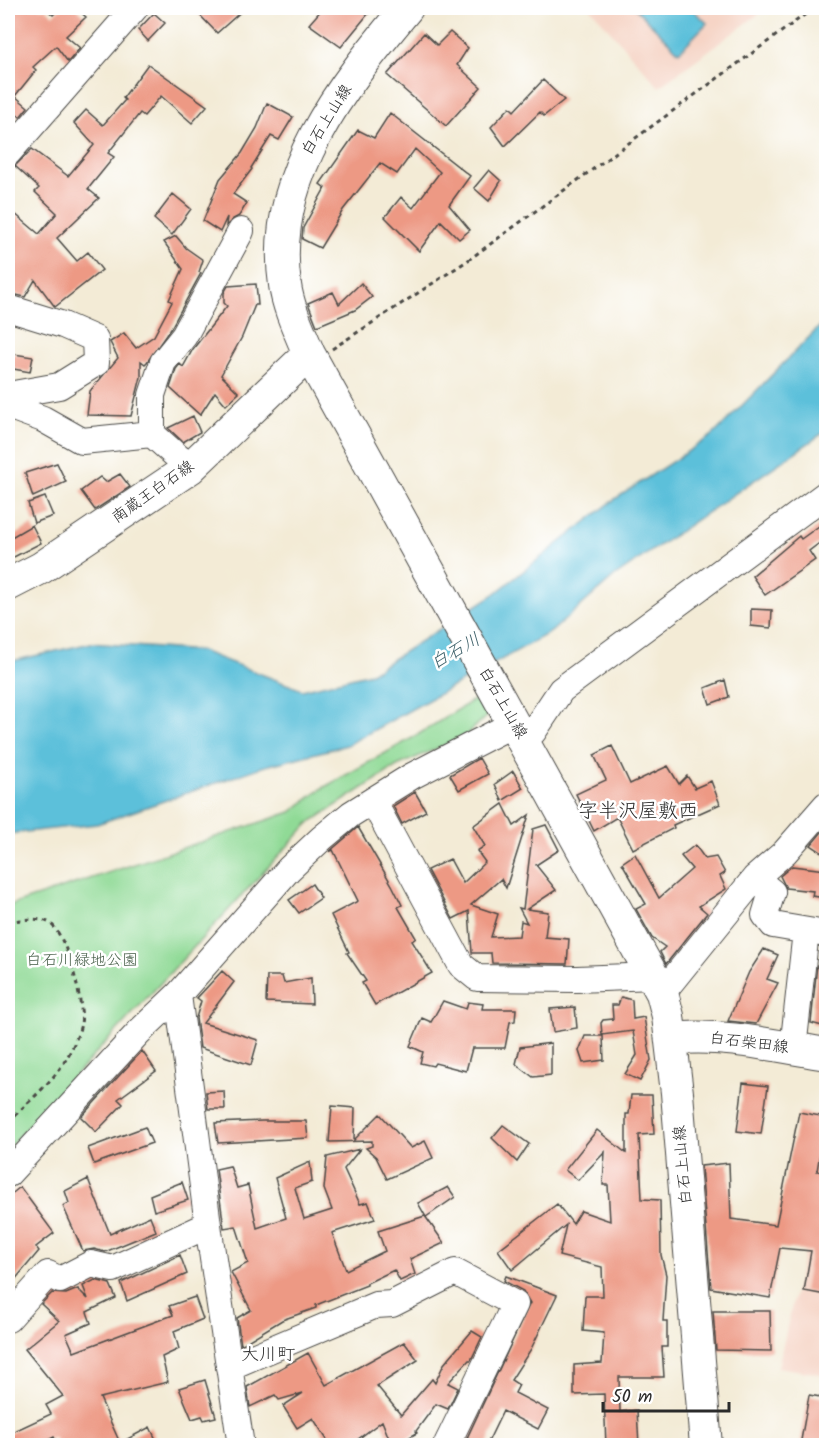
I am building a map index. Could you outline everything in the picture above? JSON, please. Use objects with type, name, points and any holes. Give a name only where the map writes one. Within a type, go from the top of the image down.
[{"type":"main road","name":"白石上山線","points":[[406,8],[330,111],[304,155],[291,189],[282,252],[285,287],[313,360],[658,985],[671,1039],[706,1446]]},
{"type":"main road","name":"南蔵王白石線","points":[[8,585],[41,568],[190,468],[313,360]]},
{"type":"main road","name":"白石柴田線","points":[[671,1039],[692,1036],[826,1054]]},
{"type":"street","points":[[8,153],[135,8]]},
{"type":"street","points":[[152,434],[152,395],[163,362],[184,336],[241,231]]},
{"type":"street","points":[[8,308],[63,325],[95,339],[96,363],[59,386],[8,395]]},
{"type":"street","points":[[8,406],[43,419],[82,441],[152,434],[190,468]]},
{"type":"street","points":[[8,1174],[139,1032],[178,995],[289,869],[351,814],[412,776],[515,724],[532,732],[561,690],[826,494]]},
{"type":"street","points":[[373,801],[461,965],[468,973],[477,978],[658,985],[755,878],[785,852],[826,805]]},
{"type":"street","points":[[755,878],[772,891],[765,915],[773,926],[816,933],[793,1049]]},
{"type":"street","points":[[178,995],[208,1225],[241,1446]]},
{"type":"street","points":[[8,1319],[48,1274],[60,1280],[91,1264],[113,1269],[208,1225]]},
{"type":"street","points":[[229,1367],[376,1305],[392,1304],[455,1272],[515,1304],[446,1446]]},
{"type":"path","points":[[313,360],[467,261],[814,8]]},
{"type":"path","points":[[8,922],[35,919],[49,922],[57,929],[63,941],[81,1005],[81,1024],[72,1049],[61,1068],[8,1122]]},
{"type":"shaded area","points":[[590,8],[767,8],[659,87]]},
{"type":"shaded area","points":[[826,1157],[826,1375],[778,1367]]},
{"type":"green space","name":"白石川緑地公園","points":[[480,696],[489,714],[465,736],[397,766],[309,823],[8,1148],[8,906],[291,812],[321,789],[414,737]]},
{"type":"water","points":[[635,8],[691,8],[707,23],[679,52]]},
{"type":"water","name":"白石川","points":[[826,320],[826,431],[615,576],[551,632],[347,745],[262,767],[97,824],[8,834],[8,662],[91,643],[201,651],[302,690],[371,673],[493,595],[615,499],[713,435]]},
{"type":"building","points":[[8,8],[45,8],[53,15],[60,8],[76,8],[86,17],[66,36],[80,48],[68,62],[56,46],[33,67],[36,70],[15,96],[28,107],[20,117],[8,105]]},
{"type":"building","points":[[193,8],[245,8],[217,33]]},
{"type":"building","points":[[323,8],[373,8],[341,47],[309,24]]},
{"type":"building","points":[[154,13],[165,23],[148,41],[138,30]]},
{"type":"building","points":[[450,32],[468,48],[457,65],[481,87],[446,126],[387,75],[424,33],[437,45]]},
{"type":"building","points":[[148,64],[207,106],[192,123],[161,96],[144,116],[140,113],[108,153],[114,157],[88,189],[99,198],[57,238],[77,261],[88,252],[102,270],[55,307],[35,280],[25,297],[8,293],[8,208],[39,234],[57,213],[35,192],[39,188],[15,166],[32,149],[68,176],[94,145],[74,123],[86,110],[103,125],[125,100],[123,98]]},
{"type":"building","points":[[543,80],[564,100],[544,116],[540,112],[505,146],[491,127],[510,107],[514,111]]},
{"type":"building","points":[[267,103],[293,117],[279,140],[271,136],[252,169],[233,194],[247,203],[239,216],[226,226],[227,217],[220,232],[203,221],[220,179],[242,153],[257,128]]},
{"type":"building","points":[[390,113],[470,176],[449,205],[470,230],[459,239],[441,221],[419,251],[385,217],[401,197],[413,208],[440,172],[415,149],[397,174],[380,163],[343,210],[320,248],[302,239],[303,228],[325,188],[320,184],[358,130],[374,138]]},
{"type":"building","points":[[489,170],[501,181],[489,201],[474,188]]},
{"type":"building","points":[[173,194],[191,209],[172,235],[154,219]]},
{"type":"building","points":[[176,236],[186,248],[203,260],[199,272],[201,273],[171,328],[147,362],[145,364],[141,361],[141,377],[131,416],[87,415],[90,391],[118,358],[110,342],[124,333],[136,348],[154,336],[172,302],[169,300],[183,269],[164,242]]},
{"type":"building","points":[[361,283],[372,297],[355,310],[317,326],[308,303],[333,292],[339,304]]},
{"type":"building","points":[[256,284],[258,305],[255,305],[242,337],[221,375],[239,393],[226,405],[215,392],[200,415],[170,388],[176,369],[180,364],[183,367],[193,349],[227,306],[224,303],[224,293],[228,286]]},
{"type":"building","points":[[8,353],[33,357],[30,372],[8,368]]},
{"type":"building","points":[[193,416],[200,432],[183,442],[168,428]]},
{"type":"building","points":[[57,463],[66,482],[33,497],[25,473]]},
{"type":"building","points":[[120,474],[130,487],[95,510],[81,491],[100,477],[106,482]]},
{"type":"building","points":[[45,497],[53,516],[34,523],[28,503]]},
{"type":"building","points":[[826,521],[826,538],[809,551],[815,560],[765,595],[752,576],[799,536],[801,539]]},
{"type":"building","points":[[32,525],[41,543],[8,560],[8,539]]},
{"type":"building","points":[[751,609],[772,610],[771,628],[751,626]]},
{"type":"building","points":[[725,680],[729,697],[710,704],[705,688]]},
{"type":"building","points":[[612,746],[630,784],[668,766],[679,784],[687,776],[695,788],[711,781],[720,804],[673,825],[674,828],[633,849],[617,817],[594,831],[576,794],[606,780],[594,755]]},
{"type":"building","points":[[479,758],[488,774],[459,790],[450,775]]},
{"type":"building","points":[[513,771],[523,788],[502,801],[495,784]]},
{"type":"building","points":[[415,792],[426,811],[402,824],[393,806]]},
{"type":"building","points":[[503,804],[514,826],[529,815],[506,888],[501,879],[471,905],[498,914],[491,937],[519,936],[521,921],[527,923],[519,908],[523,909],[533,829],[546,825],[559,850],[536,865],[556,890],[527,909],[548,912],[545,937],[569,939],[567,964],[492,963],[491,953],[472,953],[469,911],[453,919],[427,870],[450,859],[463,883],[485,862],[477,851],[485,846],[473,826]]},
{"type":"building","points":[[358,827],[392,885],[402,905],[398,907],[416,938],[412,941],[432,973],[375,1005],[362,983],[366,981],[347,953],[349,952],[331,915],[358,901],[333,850],[329,852]]},
{"type":"building","points":[[826,827],[826,855],[811,845]]},
{"type":"building","points":[[695,845],[705,859],[716,857],[725,873],[720,876],[726,889],[699,906],[707,913],[666,964],[660,952],[665,947],[652,938],[636,909],[646,904],[622,863],[635,854],[659,898],[692,869],[681,856]]},
{"type":"building","points":[[792,866],[826,870],[826,898],[812,896],[813,891],[786,888],[780,876]]},
{"type":"building","points":[[312,884],[321,898],[299,913],[289,900]]},
{"type":"building","points":[[764,949],[778,955],[767,979],[778,983],[756,1024],[728,1021],[749,972]]},
{"type":"building","points":[[817,965],[826,965],[826,1027],[811,1023]]},
{"type":"building","points":[[222,971],[234,982],[203,1023],[258,1040],[251,1065],[200,1048],[196,1018],[201,1001],[197,998]]},
{"type":"building","points":[[267,976],[282,976],[284,983],[311,978],[312,1004],[266,1002]]},
{"type":"building","points":[[621,997],[632,1000],[633,1019],[644,1017],[651,1060],[640,1081],[625,1074],[637,1055],[633,1031],[602,1035],[601,1023],[603,1020],[613,1019],[612,1005],[618,1005]]},
{"type":"building","points":[[443,1001],[466,1009],[468,1002],[483,1004],[482,1009],[516,1009],[515,1021],[510,1022],[505,1048],[472,1048],[466,1071],[435,1063],[433,1066],[420,1063],[423,1052],[410,1046],[422,1018],[431,1022]]},
{"type":"building","points":[[575,1007],[577,1028],[553,1032],[550,1009]]},
{"type":"building","points":[[585,1036],[603,1036],[604,1060],[583,1063],[579,1051]]},
{"type":"building","points":[[551,1043],[551,1075],[533,1077],[516,1064],[520,1047]]},
{"type":"building","points":[[142,1051],[156,1071],[118,1099],[123,1104],[96,1132],[81,1117]]},
{"type":"building","points":[[743,1083],[768,1086],[761,1134],[737,1131]]},
{"type":"building","points":[[224,1091],[225,1109],[208,1109],[206,1092]]},
{"type":"building","points":[[631,1095],[652,1095],[654,1134],[639,1135],[642,1199],[660,1200],[661,1255],[666,1275],[663,1321],[667,1321],[667,1347],[662,1347],[664,1377],[619,1377],[620,1412],[637,1410],[639,1446],[606,1446],[604,1394],[574,1395],[574,1365],[602,1363],[604,1333],[583,1331],[585,1296],[603,1296],[602,1267],[559,1256],[566,1225],[512,1270],[498,1250],[557,1204],[573,1224],[581,1211],[610,1221],[608,1185],[603,1185],[605,1152],[578,1180],[565,1170],[597,1130],[626,1153],[626,1114],[629,1114]]},
{"type":"building","points":[[332,1106],[355,1108],[354,1140],[380,1114],[411,1148],[425,1141],[433,1158],[387,1179],[376,1157],[366,1148],[372,1146],[372,1141],[329,1142]]},
{"type":"building","points":[[799,1112],[826,1117],[817,1171],[826,1173],[826,1295],[804,1291],[811,1251],[780,1248],[770,1298],[711,1288],[701,1166],[729,1163],[731,1219],[776,1225]]},
{"type":"building","points":[[306,1121],[308,1138],[218,1143],[215,1123]]},
{"type":"building","points":[[503,1125],[529,1144],[517,1162],[492,1138]]},
{"type":"building","points":[[145,1127],[152,1143],[94,1164],[88,1148]]},
{"type":"building","points":[[360,1149],[344,1169],[360,1204],[368,1202],[375,1219],[332,1233],[346,1270],[385,1251],[378,1231],[425,1216],[444,1243],[410,1259],[415,1274],[400,1281],[394,1270],[367,1285],[316,1305],[316,1308],[282,1320],[241,1345],[237,1318],[251,1310],[231,1272],[248,1263],[236,1226],[224,1228],[216,1169],[230,1166],[237,1188],[248,1185],[257,1228],[286,1218],[275,1178],[310,1162],[312,1182],[295,1188],[304,1219],[332,1210],[324,1189],[327,1157]]},
{"type":"building","points":[[88,1179],[110,1234],[150,1216],[156,1231],[105,1252],[94,1249],[83,1251],[63,1206],[69,1203],[65,1191]]},
{"type":"building","points":[[182,1182],[188,1200],[154,1211],[150,1195]]},
{"type":"building","points":[[20,1187],[54,1233],[36,1247],[39,1251],[8,1288],[8,1197]]},
{"type":"building","points":[[448,1187],[455,1197],[426,1217],[418,1203]]},
{"type":"building","points":[[180,1255],[187,1274],[127,1301],[121,1283]]},
{"type":"building","points":[[506,1276],[557,1295],[531,1349],[511,1380],[519,1385],[515,1393],[548,1410],[538,1429],[503,1411],[486,1446],[478,1446],[467,1438],[530,1303],[523,1291],[504,1281]]},
{"type":"building","points":[[95,1280],[110,1284],[116,1298],[87,1312],[91,1323],[66,1334],[74,1352],[173,1315],[169,1306],[195,1297],[203,1319],[174,1331],[179,1349],[162,1357],[168,1382],[100,1398],[120,1443],[150,1427],[159,1446],[58,1446],[54,1437],[36,1446],[8,1446],[8,1434],[51,1414],[46,1405],[63,1396],[25,1349],[59,1321],[41,1304],[52,1293],[66,1294],[78,1289],[88,1299],[83,1286]]},
{"type":"building","points":[[713,1311],[770,1311],[771,1351],[716,1350]]},
{"type":"building","points":[[472,1331],[482,1337],[471,1360],[448,1383],[458,1388],[448,1409],[436,1404],[416,1431],[417,1433],[394,1446],[392,1446],[382,1421],[349,1446],[331,1446],[313,1418],[297,1428],[283,1406],[303,1393],[279,1400],[275,1395],[250,1407],[247,1387],[308,1353],[326,1385],[404,1342],[418,1360],[377,1386],[401,1415],[432,1379],[435,1383],[444,1364]]},
{"type":"building","points":[[205,1380],[216,1417],[204,1420],[202,1416],[192,1419],[179,1388]]},
{"type":"building","points":[[809,1395],[826,1398],[826,1446],[800,1446]]},
{"type":"district","name":"字半沢屋敷西","points":[[638,812]]},
{"type":"district","name":"大川町","points":[[268,1355]]}]
